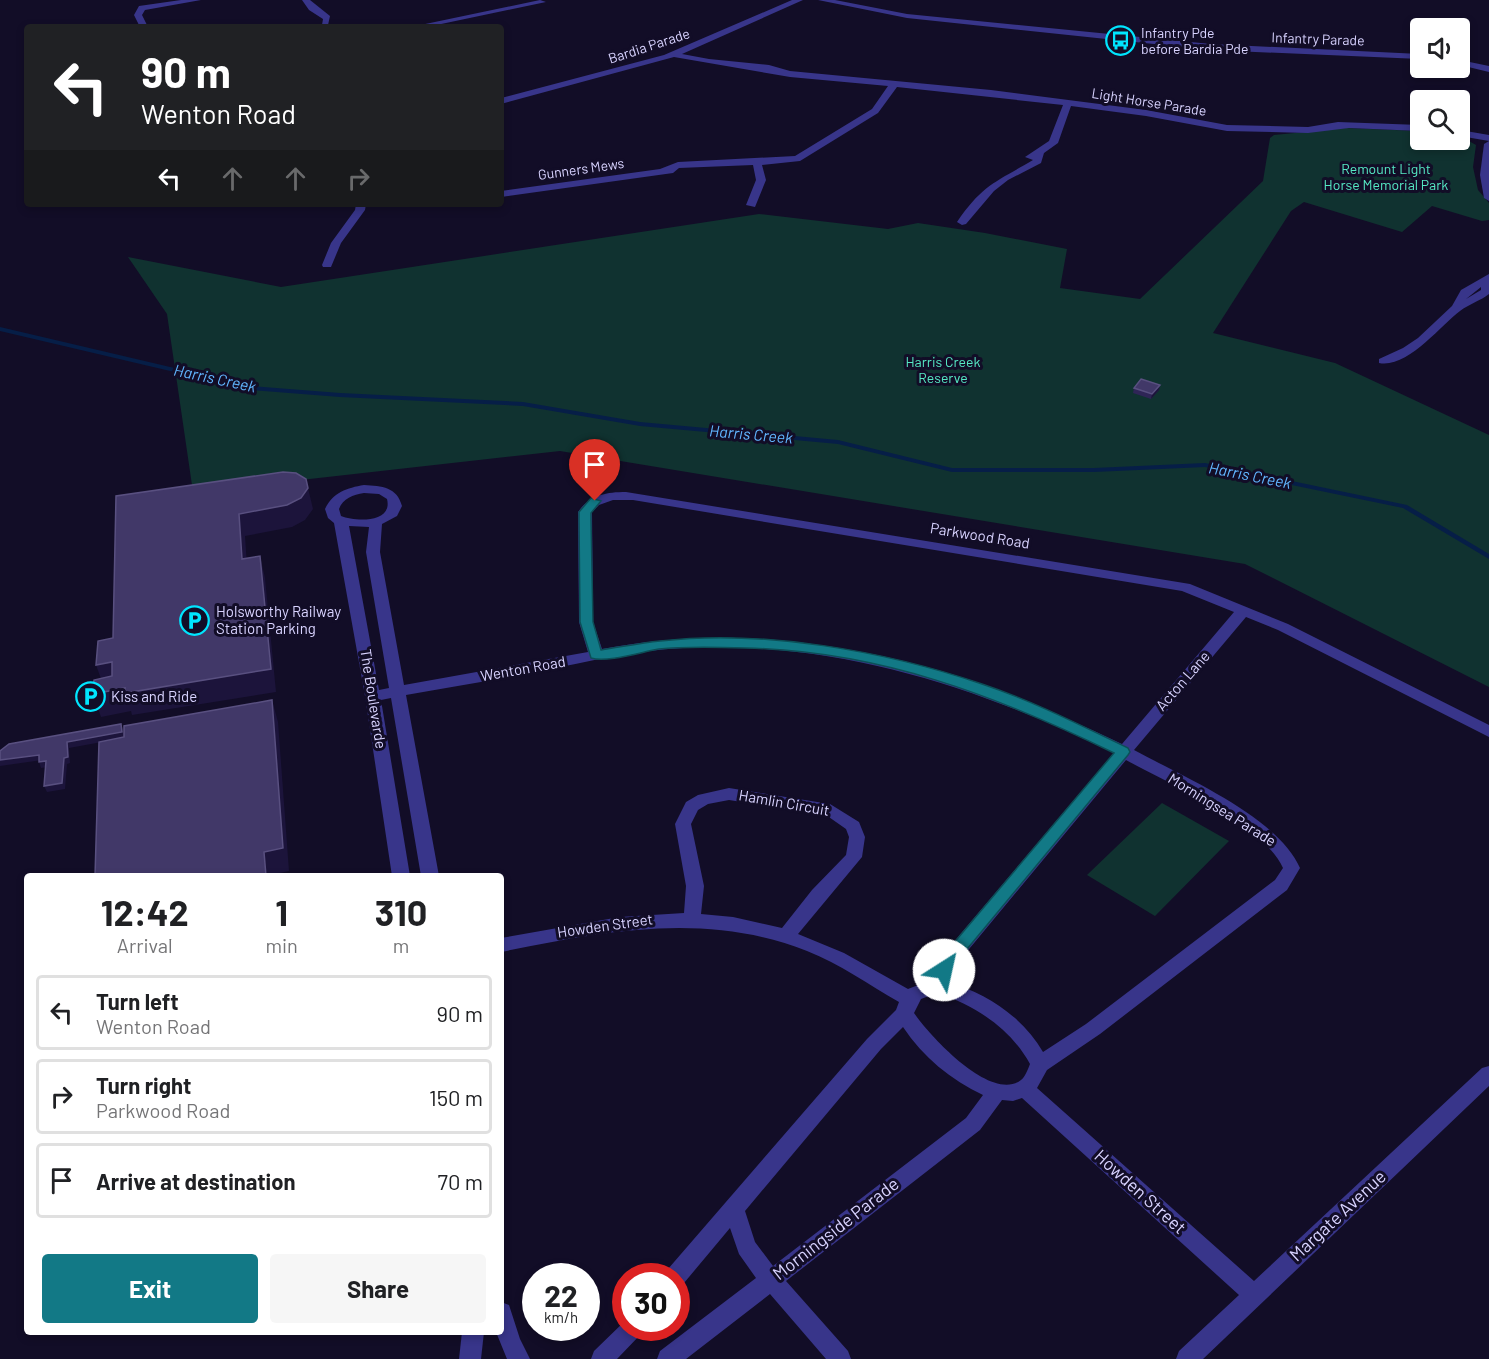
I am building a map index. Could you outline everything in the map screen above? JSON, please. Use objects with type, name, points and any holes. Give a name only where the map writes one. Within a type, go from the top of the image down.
[{"type":"street","points":[[133,2],[147,6],[197,0]]},
{"type":"street","points":[[306,0],[312,8],[310,14],[325,24]]},
{"type":"street","name":"Bardia Parade","points":[[504,100],[673,54],[799,0]]},
{"type":"street","name":"Infantry Parade","points":[[822,0],[907,16],[1200,46],[1410,56]]},
{"type":"street","points":[[430,24],[542,2]]},
{"type":"street","points":[[143,24],[138,13],[147,6]]},
{"type":"street","name":"Light Horse Parade","points":[[673,54],[701,61],[760,68],[770,72],[805,73],[951,90],[968,95],[1003,96],[1139,112],[1216,127],[1319,130],[1347,126],[1410,128]]},
{"type":"street","points":[[1470,62],[1489,63]]},
{"type":"street","points":[[1470,64],[1489,69]]},
{"type":"street","name":"Gunners Mews","points":[[504,194],[664,170],[680,171],[729,163],[789,161],[808,153],[875,111],[894,84]]},
{"type":"street","points":[[962,222],[974,204],[1011,174],[1027,169],[1038,161],[1039,153],[1055,139],[1068,104]]},
{"type":"street","points":[[1470,135],[1489,138]]},
{"type":"street","points":[[1489,144],[1485,175],[1489,186],[1486,190],[1489,198]]},
{"type":"street","points":[[751,205],[761,180],[758,163]]},
{"type":"street","points":[[327,265],[336,243],[359,207]]},
{"type":"street","points":[[1383,361],[1418,346],[1457,308],[1475,301],[1486,291],[1488,279]]},
{"type":"street","name":"The Boulevarde","points":[[401,873],[373,696],[341,522],[332,513],[335,502],[354,491],[373,489],[388,493],[395,501],[393,511],[376,522],[373,552],[429,873]]},
{"type":"street","name":"Parkwood Road","points":[[596,655],[586,622],[585,512],[595,501],[620,495],[1162,582],[1209,595],[1244,610],[1489,732]]},
{"type":"street","points":[[341,522],[360,525],[376,522]]},
{"type":"street","name":"Acton Lane","points":[[1123,752],[1244,610]]},
{"type":"street","name":"Wenton Road","points":[[373,696],[660,645],[768,644],[856,656],[917,669],[978,687],[1042,712],[1123,752]]},
{"type":"street","points":[[937,986],[953,955],[1123,752]]},
{"type":"street","name":"Morningsea Parade","points":[[1040,1064],[1094,1029],[1281,885],[1292,868],[1286,853],[1267,835],[1168,775],[1123,752]]},
{"type":"street","name":"Hamlin Circuit","points":[[692,919],[695,886],[683,824],[692,806],[704,799],[729,794],[830,810],[853,826],[858,837],[854,857],[818,895],[786,936]]},
{"type":"street","name":"Howden Street","points":[[504,944],[643,919],[692,919],[741,924],[786,936],[838,958],[906,1006],[927,1047],[973,1081],[997,1092]]},
{"type":"street","points":[[687,1263],[922,989],[937,986],[956,990],[1007,1023],[1026,1041],[1040,1064],[1036,1078],[1025,1089],[1013,1094],[997,1092]]},
{"type":"street","name":"Margate Avenue","points":[[1187,1359],[1489,1074]]},
{"type":"street","name":"Howden Street","points":[[1025,1089],[1254,1295]]},
{"type":"street","name":"Morningside Parade","points":[[668,1359],[974,1124],[997,1092]]},
{"type":"street","points":[[734,1210],[746,1246],[770,1280],[840,1359]]},
{"type":"street","points":[[504,1322],[510,1342],[519,1359]]},
{"type":"street","points":[[470,1359],[473,1335]]},
{"type":"street","points":[[603,1359],[620,1341]]},
{"type":"green space","name":"Harris Creek Reserve","points":[[1346,128],[1410,131],[1410,150],[1470,150],[1470,142],[1476,145],[1473,167],[1478,190],[1489,203],[1489,220],[1482,221],[1432,206],[1402,232],[1304,202],[1291,211],[1213,333],[1335,363],[1489,435],[1489,687],[1245,564],[560,451],[193,492],[167,314],[128,257],[281,287],[759,214],[888,229],[918,223],[1067,249],[1060,288],[1140,299],[1263,181],[1270,138],[1274,135]]},
{"type":"green space","points":[[1162,803],[1229,841],[1155,916],[1087,875]]},
{"type":"building","points":[[1141,379],[1160,385],[1152,394],[1134,388]]},
{"type":"building","name":"Holsworthy Railway Station Parking","points":[[283,472],[296,473],[306,479],[308,488],[301,498],[287,505],[239,514],[242,559],[260,556],[271,669],[125,693],[125,688],[93,694],[94,680],[112,676],[112,662],[96,665],[98,641],[113,638],[116,496]]},
{"type":"building","points":[[272,700],[283,848],[264,852],[266,873],[95,873],[99,742],[124,737],[124,726]]},
{"type":"building","points":[[121,724],[122,732],[67,742],[68,757],[64,758],[62,783],[44,786],[46,761],[39,762],[39,755],[0,760],[0,751],[9,744]]},
{"type":"waterway","name":"Harris Creek","points":[[0,329],[251,388],[523,404],[640,424],[838,442],[952,470],[1094,470],[1205,465],[1405,506],[1489,557]]},
{"type":"place","name":"Infantry Pde before Bardia Pde","points":[[1120,41]]},
{"type":"place","name":"Holsworthy Railway Station Parking","points":[[195,621]]},
{"type":"place","name":"Kiss and Ride","points":[[90,697]]},
{"type":"route","points":[[595,501],[585,512],[585,520],[586,622],[596,655],[660,645],[741,643],[768,644],[856,656],[917,669],[978,687],[1042,712],[1123,752],[953,955],[944,970]]},
{"type":"park label","name":"Remount Light Horse Memorial Park","points":[[1386,178]]}]
